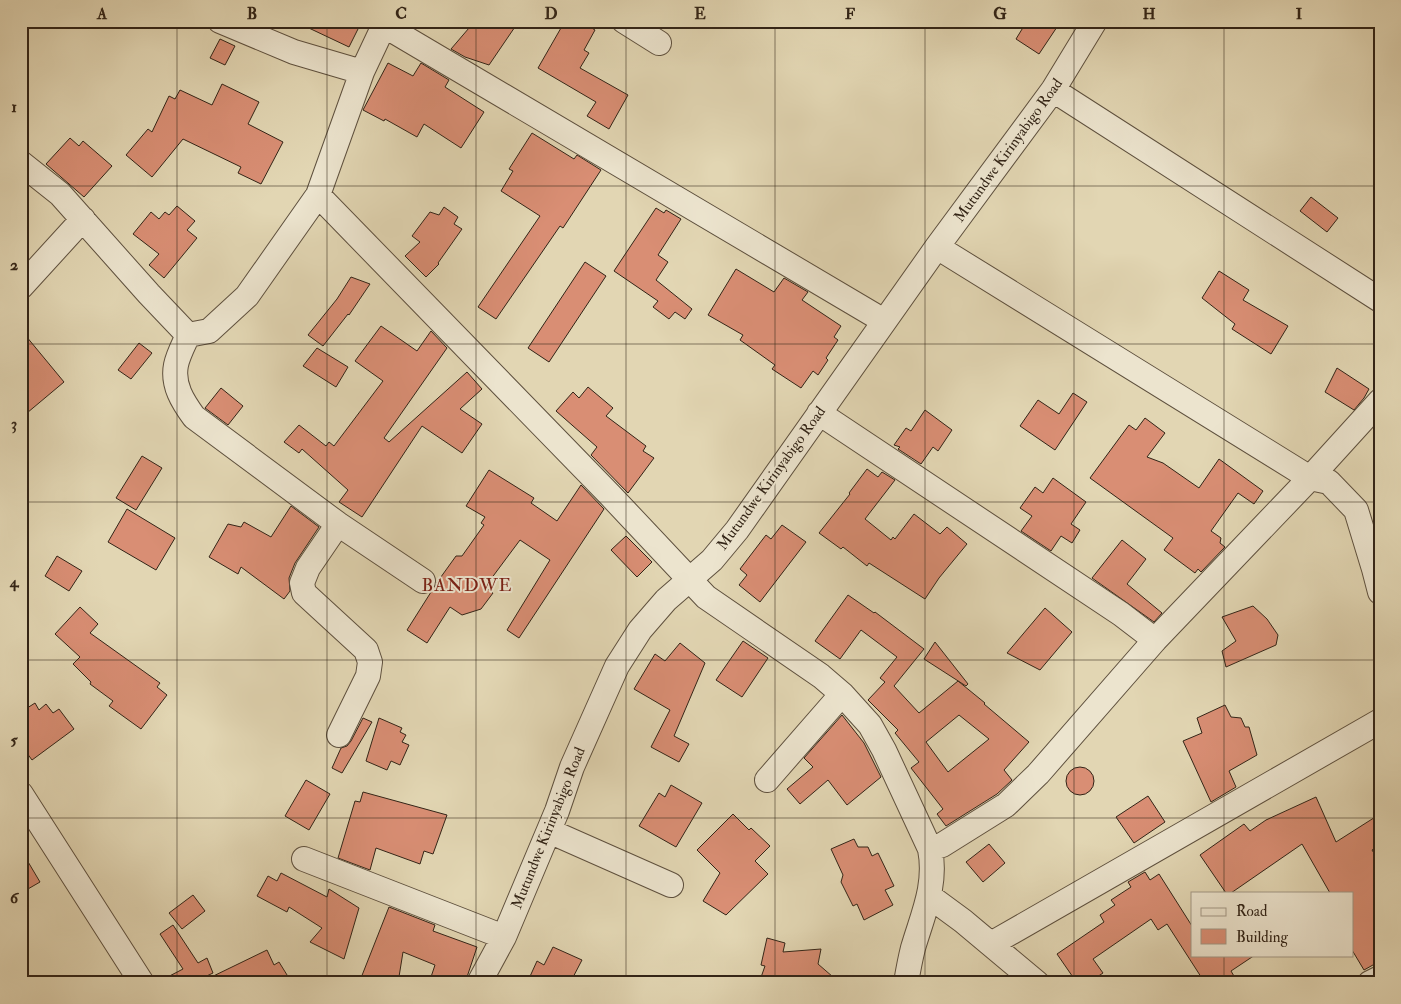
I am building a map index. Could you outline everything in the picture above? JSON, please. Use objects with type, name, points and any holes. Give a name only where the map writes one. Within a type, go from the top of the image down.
[{"type":"street","points":[[220,21],[294,52],[362,72]]},
{"type":"street","points":[[624,21],[658,43]]},
{"type":"street","name":"Mutundwe Kirinyabigo Road","points":[[479,983],[504,937],[549,831],[572,767],[617,666],[640,630],[666,600],[712,560],[737,530],[937,247],[1053,90],[1095,21]]},
{"type":"street","points":[[188,334],[209,331],[247,296],[318,195],[362,72],[386,23],[884,322]]},
{"type":"street","points":[[1053,90],[1380,300]]},
{"type":"street","points":[[21,163],[60,194],[149,294],[188,334]]},
{"type":"street","points":[[318,195],[604,488],[712,602],[821,676],[842,694],[870,725],[884,750],[930,849],[933,864],[929,896],[913,950],[906,983]]},
{"type":"street","points":[[21,287],[83,219]]},
{"type":"street","points":[[937,247],[1310,478],[1329,482],[1356,510],[1380,592]]},
{"type":"street","points":[[188,334],[176,365],[176,384],[183,401],[194,417],[338,524],[423,581]]},
{"type":"street","points":[[930,849],[942,845],[1006,805],[1038,774],[1155,640],[1310,478],[1380,401]]},
{"type":"street","points":[[819,413],[1120,614],[1155,640]]},
{"type":"street","points":[[338,524],[308,568],[302,583],[304,593],[366,650],[370,662],[368,676],[339,735]]},
{"type":"street","points":[[767,780],[842,694]]},
{"type":"street","points":[[991,944],[1380,721]]},
{"type":"street","points":[[21,794],[142,983]]},
{"type":"street","points":[[549,831],[671,885]]},
{"type":"street","points":[[304,859],[504,937]]},
{"type":"street","points":[[929,896],[991,944],[1037,983]]},
{"type":"street","points":[[1370,983],[1380,978]]},
{"type":"building","points":[[294,21],[362,21],[349,47]]},
{"type":"building","points":[[475,21],[519,21],[489,65],[465,57],[451,49]]},
{"type":"building","points":[[565,21],[580,21],[595,30],[584,50],[589,53],[580,68],[628,95],[609,129],[587,116],[596,102],[538,68]]},
{"type":"building","points":[[1027,21],[1061,21],[1039,54],[1016,39]]},
{"type":"building","points":[[220,39],[235,46],[225,65],[210,58]]},
{"type":"building","points":[[388,63],[413,76],[421,63],[449,80],[445,87],[484,112],[461,148],[424,124],[417,137],[385,119],[384,121],[363,110]]},
{"type":"building","points":[[222,84],[259,102],[248,124],[283,142],[261,184],[238,173],[241,167],[183,139],[152,177],[126,155],[148,129],[152,132],[169,96],[175,99],[180,90],[212,105]]},
{"type":"building","points":[[532,133],[574,159],[577,155],[601,170],[563,228],[560,226],[496,319],[478,307],[540,216],[501,191],[513,171],[509,169]]},
{"type":"building","points":[[70,138],[79,146],[83,141],[112,166],[84,197],[46,164]]},
{"type":"building","points":[[1311,197],[1338,218],[1327,232],[1300,211]]},
{"type":"building","points":[[177,206],[195,221],[187,230],[197,238],[164,278],[149,265],[159,254],[133,234],[151,212],[159,219],[165,212],[169,215]]},
{"type":"building","points":[[444,207],[458,217],[454,224],[462,229],[439,264],[426,277],[405,256],[420,242],[412,236],[430,212],[439,215]]},
{"type":"building","points":[[656,208],[664,213],[666,210],[681,219],[658,255],[668,262],[656,280],[692,309],[685,319],[675,312],[669,319],[653,307],[658,301],[614,271]]},
{"type":"building","points":[[585,262],[606,276],[549,362],[528,348]]},
{"type":"building","points":[[736,269],[774,292],[784,278],[808,292],[802,300],[841,326],[834,337],[838,340],[826,358],[828,360],[818,375],[813,371],[801,388],[772,369],[775,365],[740,340],[743,335],[708,315]]},
{"type":"building","points":[[1219,271],[1249,290],[1243,300],[1288,326],[1271,354],[1232,329],[1235,324],[1202,298]]},
{"type":"building","points":[[351,277],[370,284],[349,315],[323,346],[308,335],[337,299]]},
{"type":"building","points":[[381,326],[417,351],[431,331],[447,348],[384,438],[389,442],[467,372],[482,389],[460,409],[482,424],[462,453],[422,426],[362,517],[339,502],[348,490],[302,449],[299,453],[284,442],[299,425],[326,446],[329,442],[334,446],[383,381],[355,361]]},
{"type":"building","points":[[21,330],[64,382],[21,418]]},
{"type":"building","points":[[139,343],[152,353],[131,379],[118,370]]},
{"type":"building","points":[[317,348],[348,367],[336,387],[303,366]]},
{"type":"building","points":[[1337,368],[1369,389],[1354,410],[1325,392]]},
{"type":"building","points":[[588,387],[613,408],[606,416],[646,446],[643,451],[654,458],[628,493],[591,455],[597,447],[556,411],[573,392],[579,398]]},
{"type":"building","points":[[221,388],[243,406],[228,425],[205,408]]},
{"type":"building","points":[[1073,393],[1087,402],[1055,450],[1020,426],[1038,400],[1059,414]]},
{"type":"building","points":[[925,410],[952,430],[938,451],[933,447],[921,464],[898,449],[900,447],[894,445],[906,428],[911,431]]},
{"type":"building","points":[[1145,418],[1165,433],[1147,457],[1163,463],[1199,488],[1219,459],[1263,491],[1254,504],[1238,493],[1211,531],[1221,538],[1220,543],[1225,547],[1201,572],[1198,569],[1195,573],[1164,550],[1173,538],[1090,478],[1129,425],[1136,430]]},
{"type":"building","points":[[142,456],[162,468],[136,510],[116,498]]},
{"type":"building","points":[[867,469],[878,477],[882,472],[895,480],[865,519],[891,540],[893,537],[895,539],[914,514],[940,534],[947,527],[967,544],[939,578],[925,599],[869,563],[867,566],[843,547],[841,549],[819,533]]},
{"type":"building","points":[[489,470],[534,498],[531,503],[557,521],[581,485],[604,509],[519,638],[507,630],[550,560],[520,540],[485,587],[493,593],[481,609],[462,615],[450,607],[427,643],[407,630],[456,556],[462,556],[484,525],[481,523],[485,517],[466,506]]},
{"type":"building","points":[[1053,478],[1086,502],[1071,524],[1080,530],[1072,543],[1061,536],[1051,551],[1021,531],[1032,516],[1020,508],[1035,487],[1043,493]]},
{"type":"building","points":[[291,506],[319,527],[295,563],[289,578],[290,591],[284,599],[241,567],[238,574],[209,557],[228,524],[241,527],[244,522],[271,537]]},
{"type":"building","points":[[127,509],[175,538],[156,570],[108,542]]},
{"type":"building","points":[[782,525],[806,542],[760,602],[739,585],[747,575],[740,569],[766,535],[771,539]]},
{"type":"building","points":[[626,536],[652,562],[637,577],[611,550]]},
{"type":"building","points":[[1122,540],[1146,559],[1127,584],[1162,613],[1154,622],[1092,578]]},
{"type":"building","points":[[57,556],[82,571],[69,591],[45,576]]},
{"type":"building","points":[[848,595],[875,612],[924,649],[894,686],[919,713],[958,681],[1029,742],[1004,770],[1012,780],[997,794],[946,826],[937,814],[943,809],[911,768],[919,762],[895,733],[898,730],[868,700],[885,682],[880,678],[897,657],[861,630],[840,659],[815,641]],"holes":[[[959,715],[989,739],[948,772],[926,742]]]},
{"type":"building","points":[[1253,606],[1267,619],[1278,635],[1276,645],[1226,667],[1222,651],[1236,641],[1222,617]]},
{"type":"building","points":[[80,607],[98,624],[90,633],[160,683],[157,687],[167,695],[141,729],[109,706],[113,701],[90,684],[91,682],[73,664],[80,657],[55,634]]},
{"type":"building","points":[[1045,608],[1072,632],[1040,670],[1007,653]]},
{"type":"building","points":[[743,641],[768,658],[742,697],[716,680]]},
{"type":"building","points":[[935,642],[968,684],[966,686],[924,659]]},
{"type":"building","points":[[680,643],[705,663],[674,736],[689,744],[679,762],[651,747],[670,710],[634,689],[655,654],[665,661]]},
{"type":"building","points":[[35,703],[39,710],[46,704],[53,713],[59,709],[74,729],[32,760],[21,745],[21,712]]},
{"type":"building","points":[[1225,705],[1231,717],[1241,718],[1245,727],[1249,727],[1257,755],[1229,771],[1236,787],[1211,802],[1183,741],[1202,733],[1197,718]]},
{"type":"building","points":[[842,715],[864,743],[881,777],[847,805],[828,780],[800,804],[787,789],[813,767],[804,758]]},
{"type":"building","points":[[363,718],[372,722],[342,773],[332,768],[341,748],[347,746],[351,741]]},
{"type":"building","points":[[379,718],[402,728],[400,732],[406,735],[402,742],[409,745],[400,765],[391,761],[387,770],[366,761]]},
{"type":"building","points":[[1080,767],[1090,771],[1094,781],[1090,791],[1080,795],[1070,791],[1066,781],[1070,771]]},
{"type":"building","points":[[306,780],[330,794],[309,830],[285,816]]},
{"type":"building","points":[[671,785],[702,803],[676,847],[639,826],[659,793],[665,797]]},
{"type":"building","points":[[363,792],[447,815],[433,854],[424,851],[420,864],[376,848],[370,870],[338,858],[355,801],[360,802]]},
{"type":"building","points":[[1148,796],[1165,822],[1134,843],[1116,817]]},
{"type":"building","points":[[1316,797],[1336,842],[1380,814],[1380,845],[1372,850],[1380,863],[1380,961],[1364,970],[1354,953],[1354,892],[1329,892],[1302,844],[1232,892],[1225,892],[1200,855],[1244,824],[1250,831],[1266,820]]},
{"type":"building","points":[[733,814],[749,830],[751,828],[770,846],[755,861],[768,874],[726,915],[703,901],[720,873],[697,850]]},
{"type":"building","points":[[854,839],[858,847],[868,847],[872,856],[878,853],[894,886],[885,890],[893,905],[864,920],[857,904],[853,906],[841,882],[843,875],[831,849]]},
{"type":"building","points":[[989,844],[1005,863],[983,882],[966,862]]},
{"type":"building","points":[[21,850],[40,882],[21,893]]},
{"type":"building","points":[[1145,872],[1150,880],[1159,874],[1191,924],[1191,956],[1254,956],[1231,971],[1238,983],[1205,983],[1167,924],[1158,930],[1151,919],[1093,959],[1103,973],[1088,983],[1077,983],[1057,954],[1104,922],[1100,915],[1115,905],[1111,900],[1131,887],[1128,882]]},
{"type":"building","points":[[281,873],[327,897],[329,889],[359,908],[344,959],[310,942],[322,928],[289,907],[287,912],[257,896],[268,876],[277,881]]},
{"type":"building","points":[[193,895],[205,911],[182,929],[169,913]]},
{"type":"building","points":[[389,907],[435,925],[433,931],[477,947],[465,983],[429,983],[435,965],[403,952],[398,983],[359,983]]},
{"type":"building","points":[[173,925],[198,963],[207,958],[213,973],[192,983],[156,983],[183,969],[160,934]]},
{"type":"building","points":[[767,938],[785,943],[783,952],[821,949],[818,964],[840,983],[759,983],[765,966],[761,965]]},
{"type":"building","points":[[553,947],[582,960],[570,983],[527,983],[537,961],[544,965]]},
{"type":"building","points":[[267,950],[274,965],[279,962],[292,983],[199,983]]},
{"type":"district","name":"BANDWE","points":[[467,585]]}]
